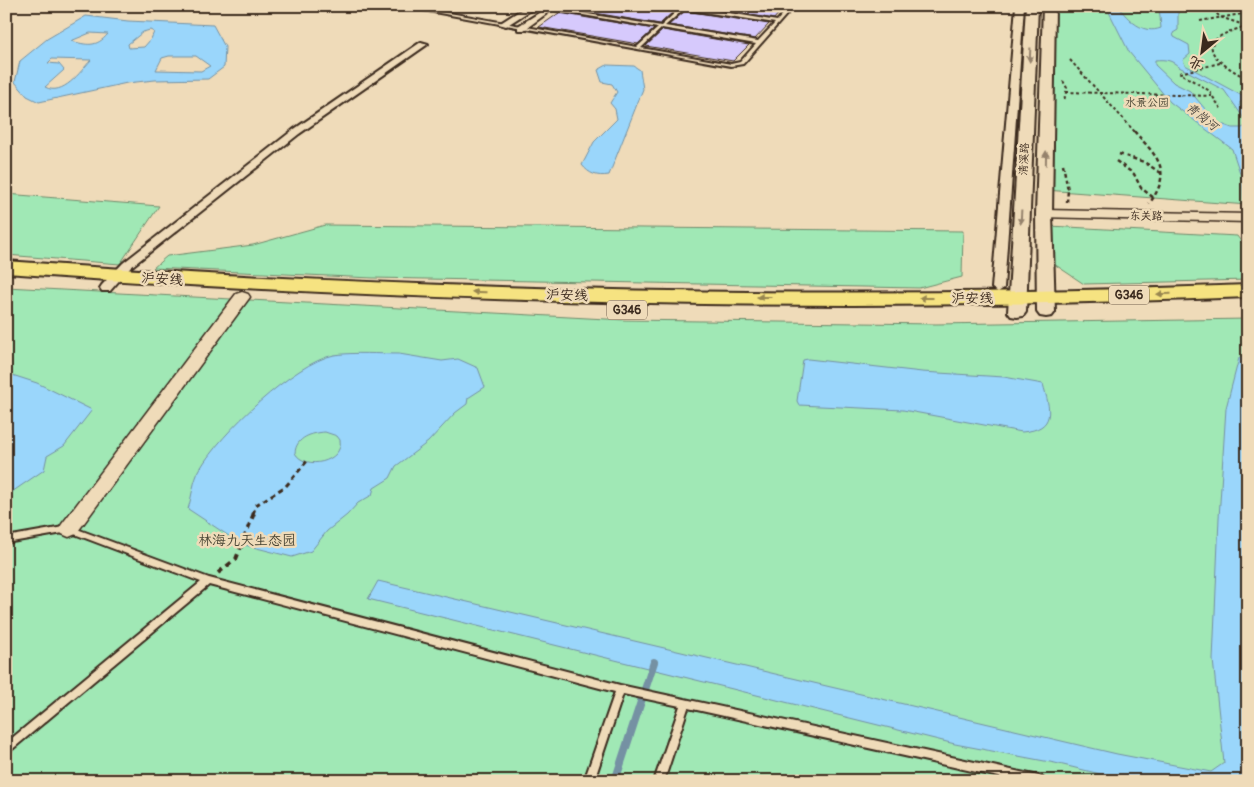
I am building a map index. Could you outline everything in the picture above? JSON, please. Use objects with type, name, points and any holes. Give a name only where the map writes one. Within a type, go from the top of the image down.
[{"type":"highway","name":"沪安线","points":[[6,267],[112,282],[242,297],[438,306],[637,310],[1017,305],[1248,291]]},
{"type":"highway","name":"沪安线","points":[[6,282],[244,284],[1017,305]]},
{"type":"highway","name":"沪安线","points":[[1045,304],[1248,306]]},
{"type":"main road","name":"清溪路","points":[[1017,305],[1032,6]]},
{"type":"main road","name":"清溪路","points":[[1045,304],[1044,214],[1049,6]]},
{"type":"street","points":[[503,24],[533,6]]},
{"type":"street","points":[[998,288],[1020,6]]},
{"type":"street","points":[[521,28],[546,11],[543,7]]},
{"type":"street","points":[[112,282],[127,265],[296,132],[424,44]]},
{"type":"street","name":"东关路","points":[[1044,214],[1248,218]]},
{"type":"street","points":[[69,529],[242,297]]},
{"type":"lane","points":[[403,6],[731,65],[741,64],[792,6]]},
{"type":"lane","points":[[420,9],[425,6]]},
{"type":"lane","points":[[675,6],[778,22]]},
{"type":"lane","points":[[543,7],[760,43]]},
{"type":"lane","points":[[638,48],[684,7]]},
{"type":"lane","points":[[6,540],[69,529],[208,580],[620,689],[1038,781]]},
{"type":"lane","points":[[6,749],[208,580]]},
{"type":"lane","points":[[589,781],[620,689]]},
{"type":"lane","points":[[659,781],[686,704]]},
{"type":"path","points":[[1209,6],[1211,12],[1222,18],[1248,26]]},
{"type":"path","points":[[1200,21],[1248,13]]},
{"type":"path","points":[[1248,26],[1223,34],[1213,43],[1211,49],[1213,56],[1220,63],[1248,79]]},
{"type":"path","points":[[1070,60],[1102,93],[1156,156],[1161,165],[1163,182],[1154,198],[1139,216]]},
{"type":"path","points":[[1220,63],[1180,73],[1213,96],[1222,110]]},
{"type":"path","points":[[1066,92],[1213,96]]},
{"type":"path","points":[[1119,154],[1144,162],[1162,174]]},
{"type":"path","points":[[1116,161],[1134,174],[1141,188],[1154,198]]},
{"type":"path","points":[[208,580],[236,559],[250,527],[256,505],[286,486],[308,460]]},
{"type":"green space","name":"水景公园","points":[[1049,6],[1248,6],[1248,205],[1045,190]]},
{"type":"green space","points":[[6,194],[159,206],[120,264],[6,255]]},
{"type":"green space","points":[[325,225],[963,231],[962,277],[919,288],[372,278],[153,268],[167,256],[253,245]]},
{"type":"green space","points":[[1049,226],[1237,236],[1248,251],[1248,280],[1084,284],[1051,262]]},
{"type":"green space","name":"林海九天生态园","points":[[6,287],[625,320],[936,324],[1248,319],[1248,781],[6,781]]},
{"type":"water","name":"青岗河","points":[[1106,6],[1118,6],[1136,25],[1154,30],[1161,28],[1159,6],[1175,6],[1178,9],[1178,30],[1173,33],[1174,37],[1189,45],[1190,54],[1183,60],[1185,65],[1248,99],[1248,101],[1240,102],[1240,106],[1248,116],[1248,124],[1224,90],[1171,61],[1155,60],[1155,65],[1174,83],[1190,91],[1216,122],[1232,128],[1242,128],[1248,125],[1248,261],[1242,179],[1232,149],[1170,102],[1129,52]]},
{"type":"water","points":[[86,16],[128,21],[213,25],[225,47],[224,67],[208,79],[155,80],[127,83],[39,102],[27,96],[15,82],[20,61],[47,39]],"holes":[[[150,30],[154,32],[144,47],[129,48],[128,44],[143,32]],[[90,33],[108,34],[99,42],[91,44],[71,41]],[[169,56],[196,56],[210,66],[201,71],[156,70],[162,58]],[[52,59],[91,60],[71,82],[58,89],[45,87],[64,70],[59,64],[48,63]]]},
{"type":"water","points":[[607,65],[634,66],[640,70],[643,89],[609,175],[601,176],[590,173],[582,165],[594,142],[617,119],[615,109],[610,103],[617,92],[612,84],[602,82],[598,70]]},
{"type":"water","points":[[358,353],[399,354],[442,361],[458,359],[478,368],[485,387],[468,398],[467,404],[455,413],[428,442],[396,466],[390,478],[374,488],[372,495],[358,503],[347,515],[327,531],[311,551],[292,557],[241,544],[188,509],[198,473],[210,454],[241,420],[279,385],[299,371],[334,355]],"holes":[[[325,432],[337,436],[340,440],[340,448],[330,459],[323,462],[307,462],[300,459],[295,453],[298,443],[310,435]]]},
{"type":"water","points":[[1248,353],[1248,781],[1129,781],[1055,763],[955,744],[368,599],[378,581],[1117,754],[1211,772],[1224,763],[1213,660],[1226,408],[1239,358]]},
{"type":"water","points":[[803,360],[922,372],[1004,377],[1043,384],[1048,402],[1048,416],[1046,422],[1041,427],[1022,432],[903,410],[799,405],[797,401]]},
{"type":"water","points":[[6,373],[37,383],[92,410],[64,446],[47,456],[44,470],[6,496]]},
{"type":"building","points":[[568,6],[671,6],[676,9],[660,24],[565,8]]},
{"type":"building","points":[[700,6],[736,6],[779,13],[774,19]]},
{"type":"building","points":[[685,11],[769,24],[755,39],[669,25]]},
{"type":"building","points":[[559,13],[654,29],[638,44],[539,27]]},
{"type":"building","points":[[663,30],[749,45],[733,61],[646,46]]},
{"type":"waterway","points":[[615,781],[654,662]]}]
